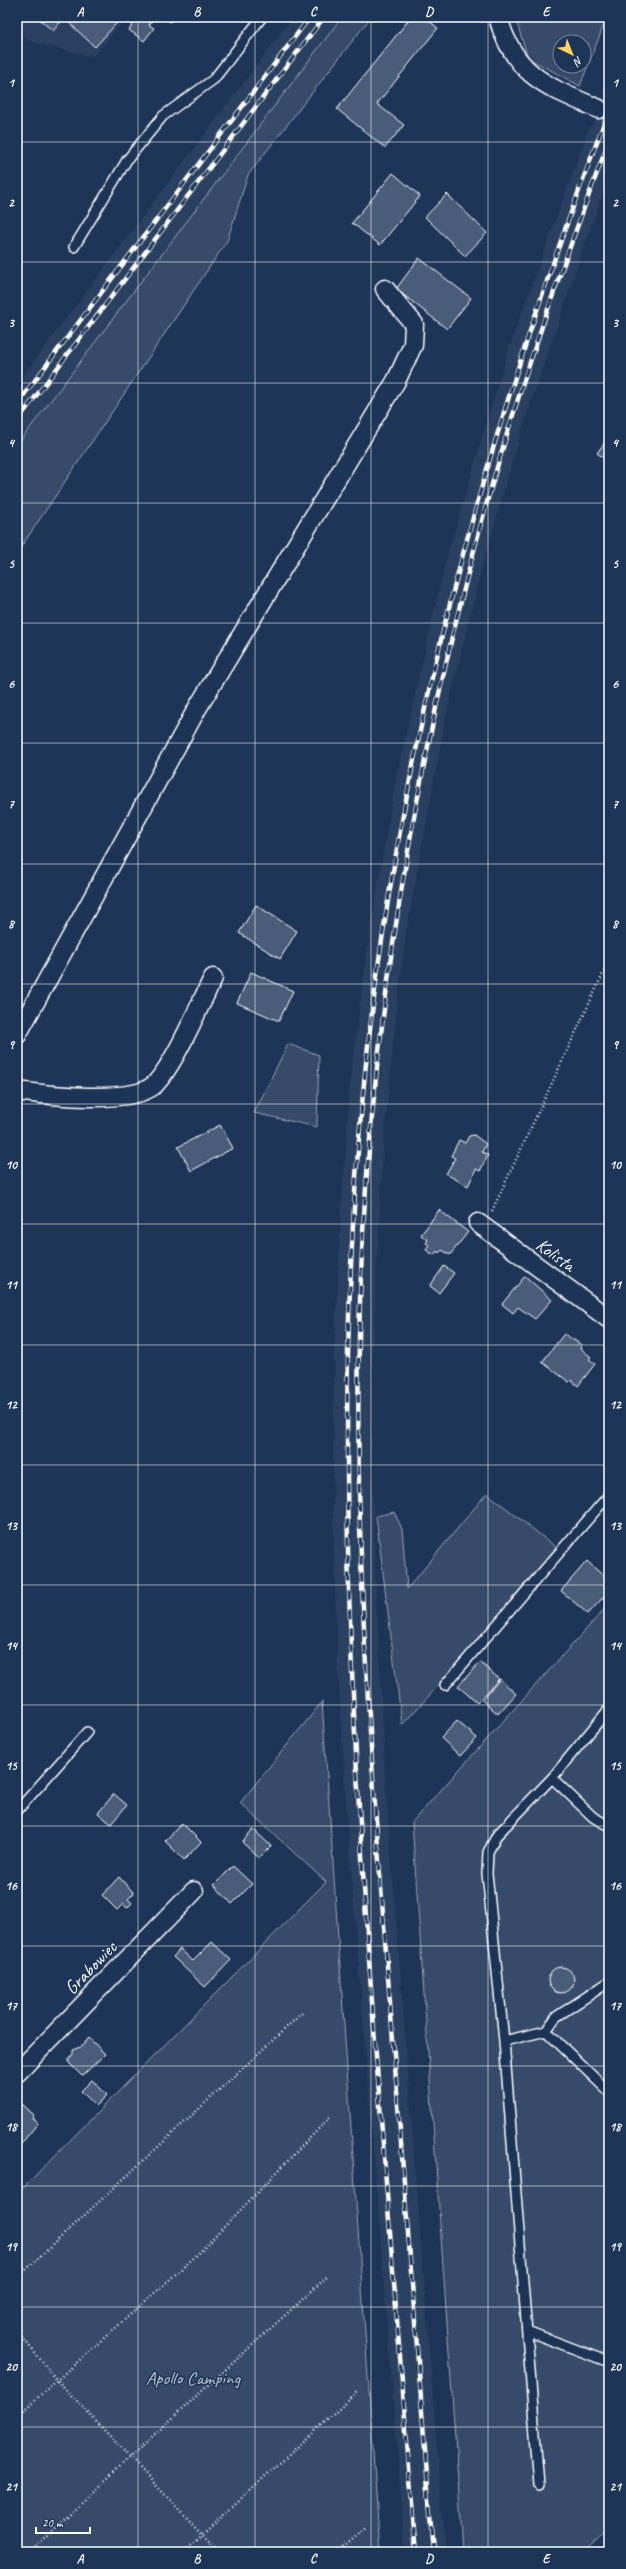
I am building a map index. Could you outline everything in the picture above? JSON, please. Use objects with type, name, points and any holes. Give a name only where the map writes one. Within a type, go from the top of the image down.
[{"type":"street","points":[[498,17],[505,39],[529,74],[549,87],[599,109]]},
{"type":"street","points":[[17,1035],[198,706],[396,381],[413,345],[414,324],[386,288]]},
{"type":"street","points":[[17,1091],[62,1097],[130,1095],[154,1085],[172,1058],[213,978]]},
{"type":"street","name":"Kolista","points":[[481,1225],[609,1319]]},
{"type":"street","name":"Grabowiec","points":[[17,2073],[194,1891]]},
{"type":"lane","points":[[74,247],[103,195],[145,138],[163,116],[214,79],[262,17]]},
{"type":"lane","points":[[445,1685],[609,1495]]},
{"type":"lane","points":[[539,2485],[504,2041],[487,1873],[488,1852],[497,1836],[552,1778],[609,1709]]},
{"type":"lane","points":[[17,1811],[87,1732]]},
{"type":"lane","points":[[552,1778],[593,1816],[609,1826]]},
{"type":"lane","points":[[504,2041],[546,2031],[556,2017],[609,1982]]},
{"type":"lane","points":[[546,2031],[609,2092]]},
{"type":"lane","points":[[527,2331],[609,2362]]},
{"type":"path","points":[[481,1225],[609,961]]},
{"type":"path","points":[[17,2278],[302,2013]]},
{"type":"path","points":[[17,2416],[197,2255],[332,2115]]},
{"type":"path","points":[[29,2552],[131,2456],[328,2276]]},
{"type":"path","points":[[17,2331],[58,2380],[131,2456],[219,2552]]},
{"type":"path","points":[[182,2552],[359,2390]]},
{"type":"path","points":[[337,2552],[367,2526]]},
{"type":"shaded area","points":[[17,17],[127,17],[92,57],[33,42],[17,33]]},
{"type":"shaded area","points":[[293,17],[342,17],[17,445],[17,384]]},
{"type":"shaded area","points":[[609,76],[609,174],[521,432],[480,574],[446,715],[407,928],[398,996],[383,1148],[372,1361],[371,1433],[375,1576],[387,1803],[445,2552],[405,2552],[346,1806],[337,1653],[333,1506],[334,1359],[341,1214],[351,1070],[371,924],[396,778],[445,563],[508,351],[590,125],[593,126],[605,94],[602,93]]},
{"type":"green space","points":[[342,17],[371,17],[248,175],[227,241],[17,553],[17,445]]},
{"type":"green space","points":[[515,17],[607,17],[592,55],[592,34],[552,34],[552,71],[528,58]]},
{"type":"green space","points":[[558,74],[585,74],[580,86]]},
{"type":"green space","points":[[288,1044],[319,1055],[317,1127],[254,1113]]},
{"type":"green space","points":[[487,1493],[557,1548],[438,1686],[402,1725],[376,1516],[394,1512],[402,1529],[407,1589]]},
{"type":"green space","points":[[609,1604],[609,2529],[585,2552],[463,2552],[412,1822]]},
{"type":"green space","name":"Apollo Camping","points":[[322,1702],[380,2552],[17,2552],[17,2194],[326,1882],[240,1803]]},
{"type":"building","points":[[37,17],[122,17],[95,47],[64,18],[53,31]]},
{"type":"building","points":[[138,17],[155,17],[149,25],[154,28],[144,41],[129,30]]},
{"type":"building","points":[[164,17],[174,17],[170,22]]},
{"type":"building","points":[[411,17],[424,17],[438,28],[377,104],[404,125],[385,148],[337,109]]},
{"type":"building","points":[[393,173],[420,196],[380,245],[352,223]]},
{"type":"building","points":[[447,194],[487,233],[465,256],[425,217]]},
{"type":"building","points":[[419,258],[471,298],[447,329],[396,289]]},
{"type":"building","points":[[609,437],[609,462],[597,453]]},
{"type":"building","points":[[256,905],[297,931],[280,959],[239,933]]},
{"type":"building","points":[[251,972],[293,991],[279,1021],[237,1003]]},
{"type":"building","points":[[220,1125],[233,1148],[191,1171],[178,1147]]},
{"type":"building","points":[[474,1135],[486,1144],[482,1152],[488,1155],[480,1171],[476,1169],[468,1186],[446,1174],[455,1158],[451,1156],[459,1140],[465,1143],[469,1136]]},
{"type":"building","points":[[439,1210],[468,1232],[450,1255],[442,1250],[439,1253],[437,1251],[434,1255],[426,1250],[429,1245],[426,1243],[428,1240],[421,1235]]},
{"type":"building","points":[[444,1266],[454,1273],[439,1293],[430,1286]]},
{"type":"building","points":[[525,1276],[552,1300],[535,1319],[518,1307],[513,1313],[502,1304]]},
{"type":"building","points":[[564,1334],[582,1345],[580,1348],[591,1357],[589,1359],[595,1364],[578,1386],[571,1380],[569,1382],[542,1362]]},
{"type":"building","points":[[587,1561],[609,1581],[609,1591],[588,1614],[561,1591]]},
{"type":"building","points":[[480,1662],[499,1679],[477,1703],[458,1686]]},
{"type":"building","points":[[500,1679],[516,1694],[498,1714],[482,1700]]},
{"type":"building","points":[[457,1721],[477,1738],[460,1756],[441,1738]]},
{"type":"building","points":[[114,1794],[127,1805],[111,1824],[98,1813]]},
{"type":"building","points":[[182,1823],[201,1842],[184,1860],[165,1841]]},
{"type":"building","points":[[253,1829],[271,1846],[259,1858],[242,1842]]},
{"type":"building","points":[[233,1866],[252,1884],[232,1904],[214,1885]]},
{"type":"building","points":[[119,1877],[134,1893],[128,1899],[132,1903],[127,1908],[123,1904],[117,1910],[102,1895]]},
{"type":"building","points":[[212,1942],[231,1960],[205,1987],[173,1957],[180,1949],[193,1961]]},
{"type":"building","points":[[561,1967],[570,1971],[574,1980],[570,1989],[561,1993],[552,1989],[548,1980],[552,1971]]},
{"type":"building","points":[[89,2038],[105,2054],[82,2076],[69,2063],[69,2059],[73,2054],[73,2050],[82,2046]]},
{"type":"building","points":[[92,2080],[107,2095],[96,2106],[81,2091]]},
{"type":"building","points":[[22,2104],[34,2115],[32,2118],[38,2123],[17,2149],[17,2110]]},
{"type":"railway","points":[[17,404],[310,17]]},
{"type":"railway","points":[[17,421],[324,17]]},
{"type":"railway","points":[[416,2552],[367,1932],[353,1687],[348,1564],[347,1441],[349,1318],[355,1196],[365,1073],[381,948],[401,825],[426,704],[455,584],[488,464],[525,346],[565,228],[609,110]]},
{"type":"railway","points":[[433,2552],[378,1849],[366,1668],[359,1487],[358,1396],[364,1215],[371,1125],[393,945],[407,856],[443,678],[464,590],[500,456],[560,275],[609,141]]}]
